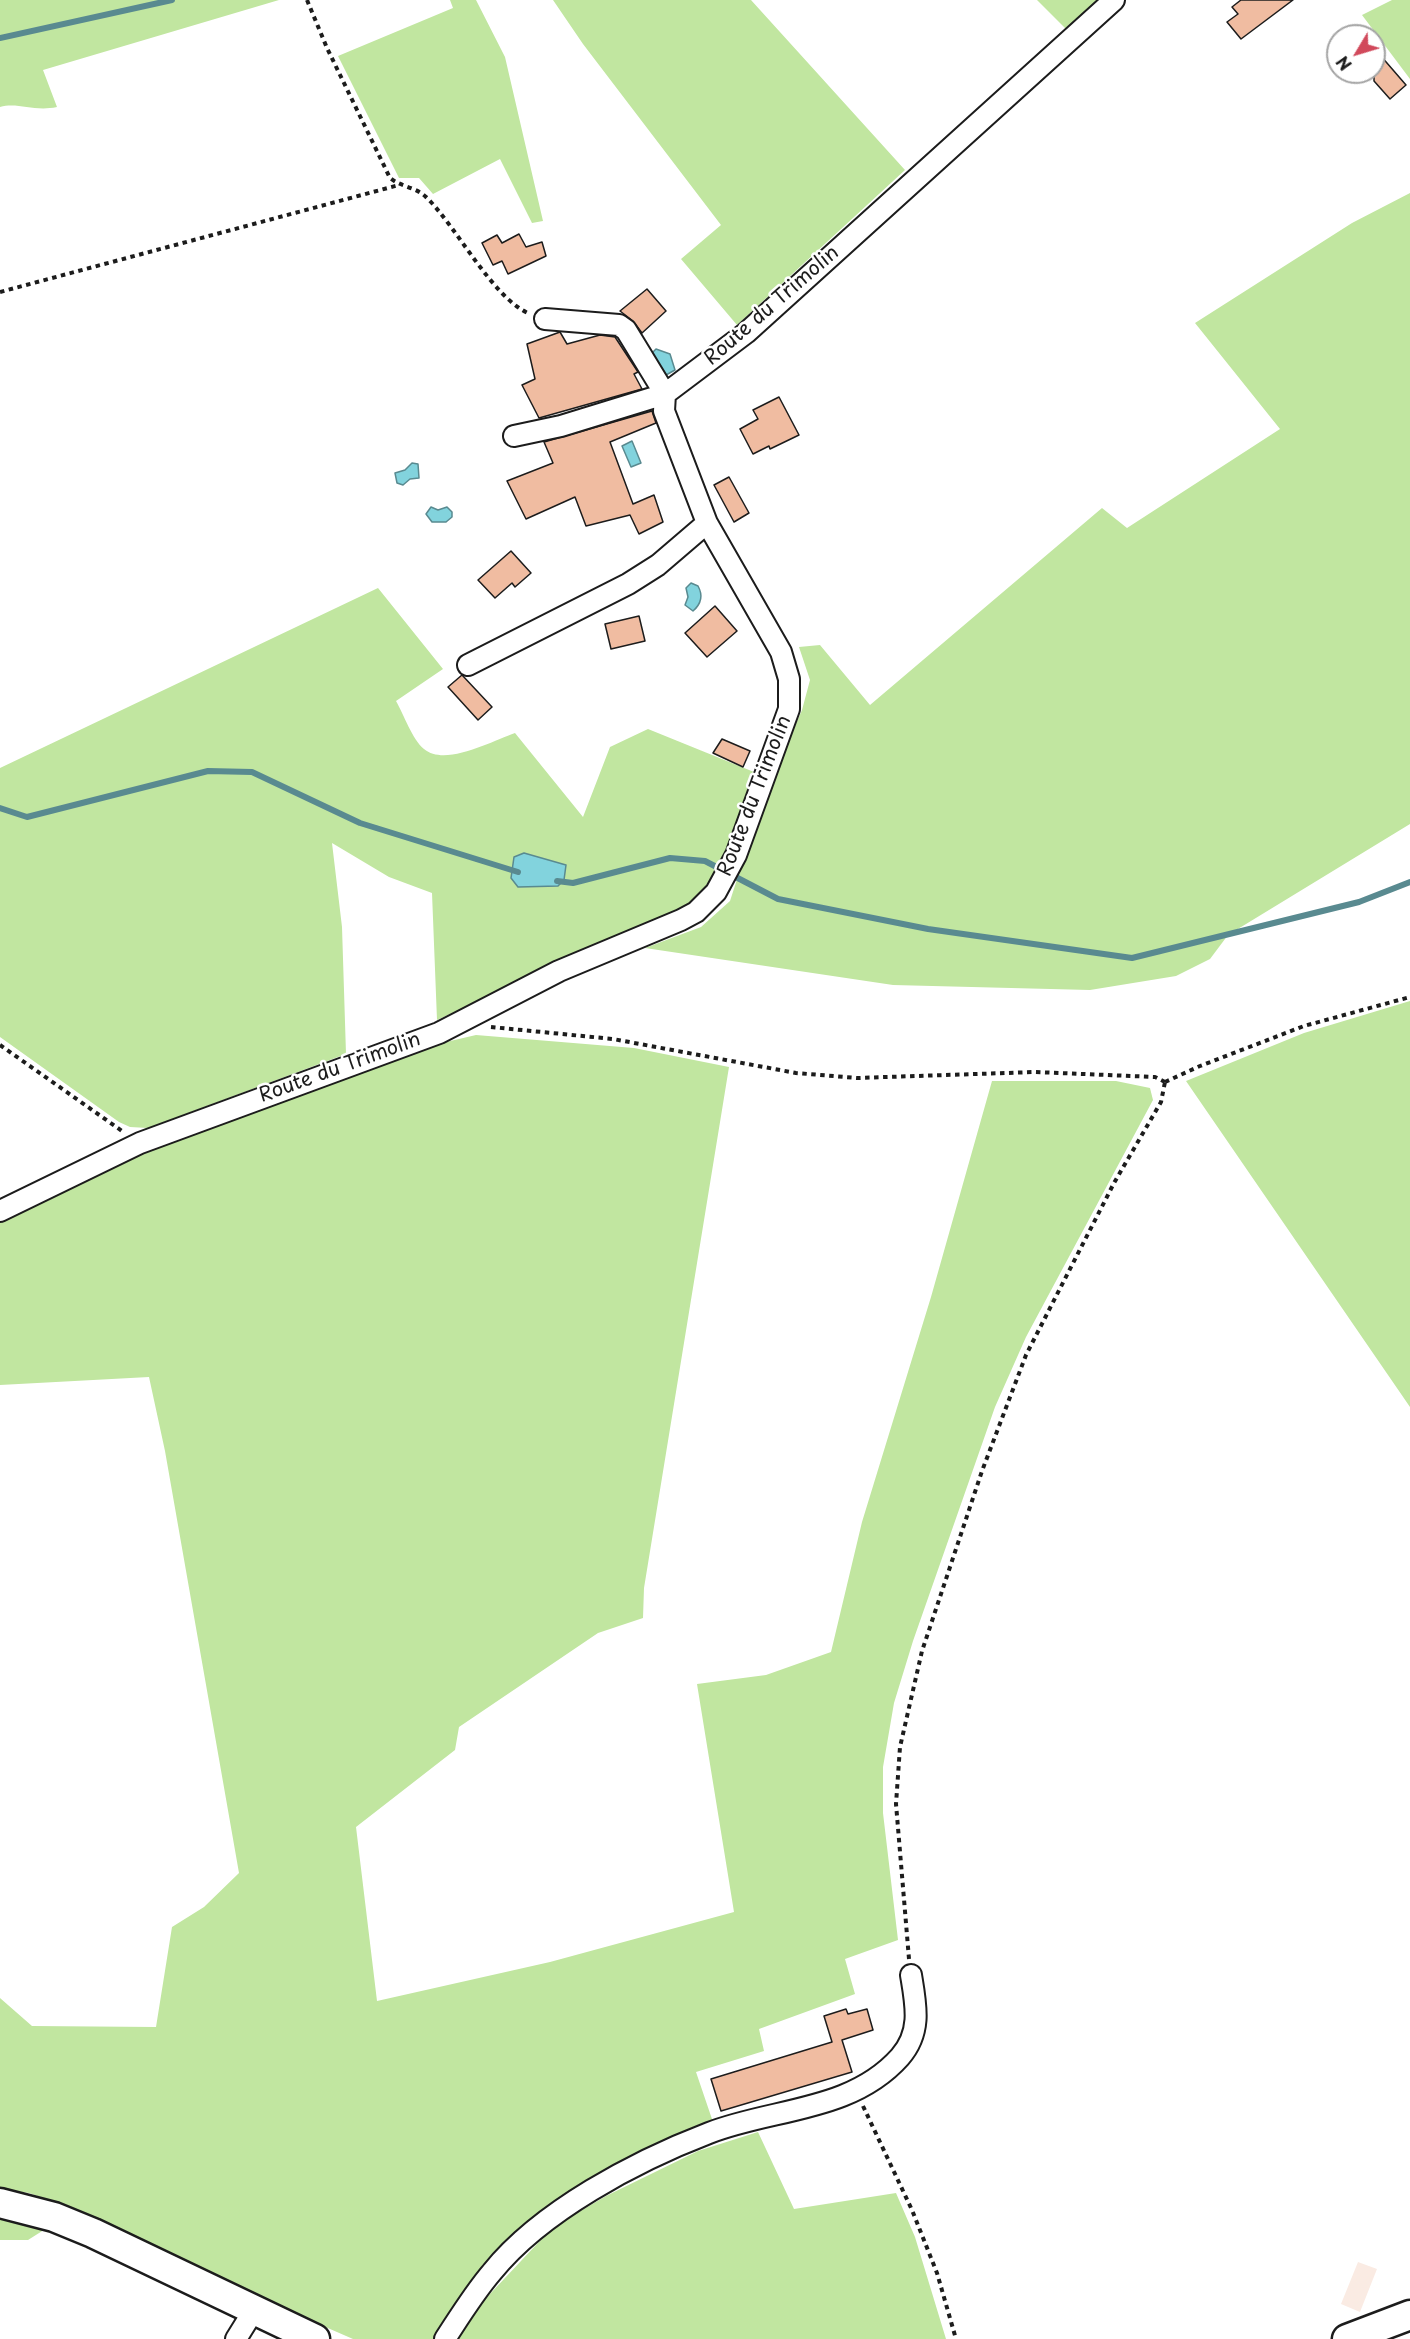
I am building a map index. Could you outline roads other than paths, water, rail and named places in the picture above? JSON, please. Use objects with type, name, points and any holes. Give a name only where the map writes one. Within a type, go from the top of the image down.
[{"type":"street","name":"Route du Trimolin","points":[[0,1211],[140,1143],[467,1020],[559,971],[681,920],[707,902],[725,878],[789,709],[789,679],[781,652],[707,523],[664,411],[665,394],[746,333],[1114,0]]},
{"type":"street","points":[[514,436],[561,426],[665,394],[626,330],[619,325],[545,319]]},
{"type":"street","points":[[468,665],[628,584],[658,565],[707,523]]},
{"type":"street","points":[[445,2339],[493,2270],[518,2245],[571,2204],[647,2162],[709,2132],[855,2092],[899,2058],[909,2046],[914,2034],[917,2014],[911,1975]]},
{"type":"street","points":[[0,2203],[37,2211],[93,2233],[315,2339]]},
{"type":"street","points":[[236,2339],[254,2310]]},
{"type":"street","points":[[1347,2339],[1410,2315]]},
{"type":"water","points":[[656,349],[670,354],[675,370],[666,375],[652,353]]},
{"type":"water","points":[[632,441],[641,463],[631,467],[622,446]]},
{"type":"water","points":[[412,463],[418,464],[419,478],[410,479],[403,485],[397,483],[395,473],[405,470]]},
{"type":"water","points":[[431,507],[438,510],[447,507],[452,512],[452,517],[446,522],[432,522],[426,514]]},
{"type":"water","points":[[691,583],[698,586],[701,596],[693,611],[685,605],[688,597],[686,588]]},
{"type":"water","points":[[524,853],[566,865],[564,880],[558,886],[518,887],[511,878],[514,857]]},
{"type":"waterway","points":[[0,38],[172,0]]},
{"type":"waterway","points":[[0,808],[27,817],[208,771],[252,772],[360,823],[518,872]]},
{"type":"waterway","points":[[557,881],[573,883],[670,858],[705,861],[778,899],[928,929],[1132,958],[1359,902],[1410,882]]}]
